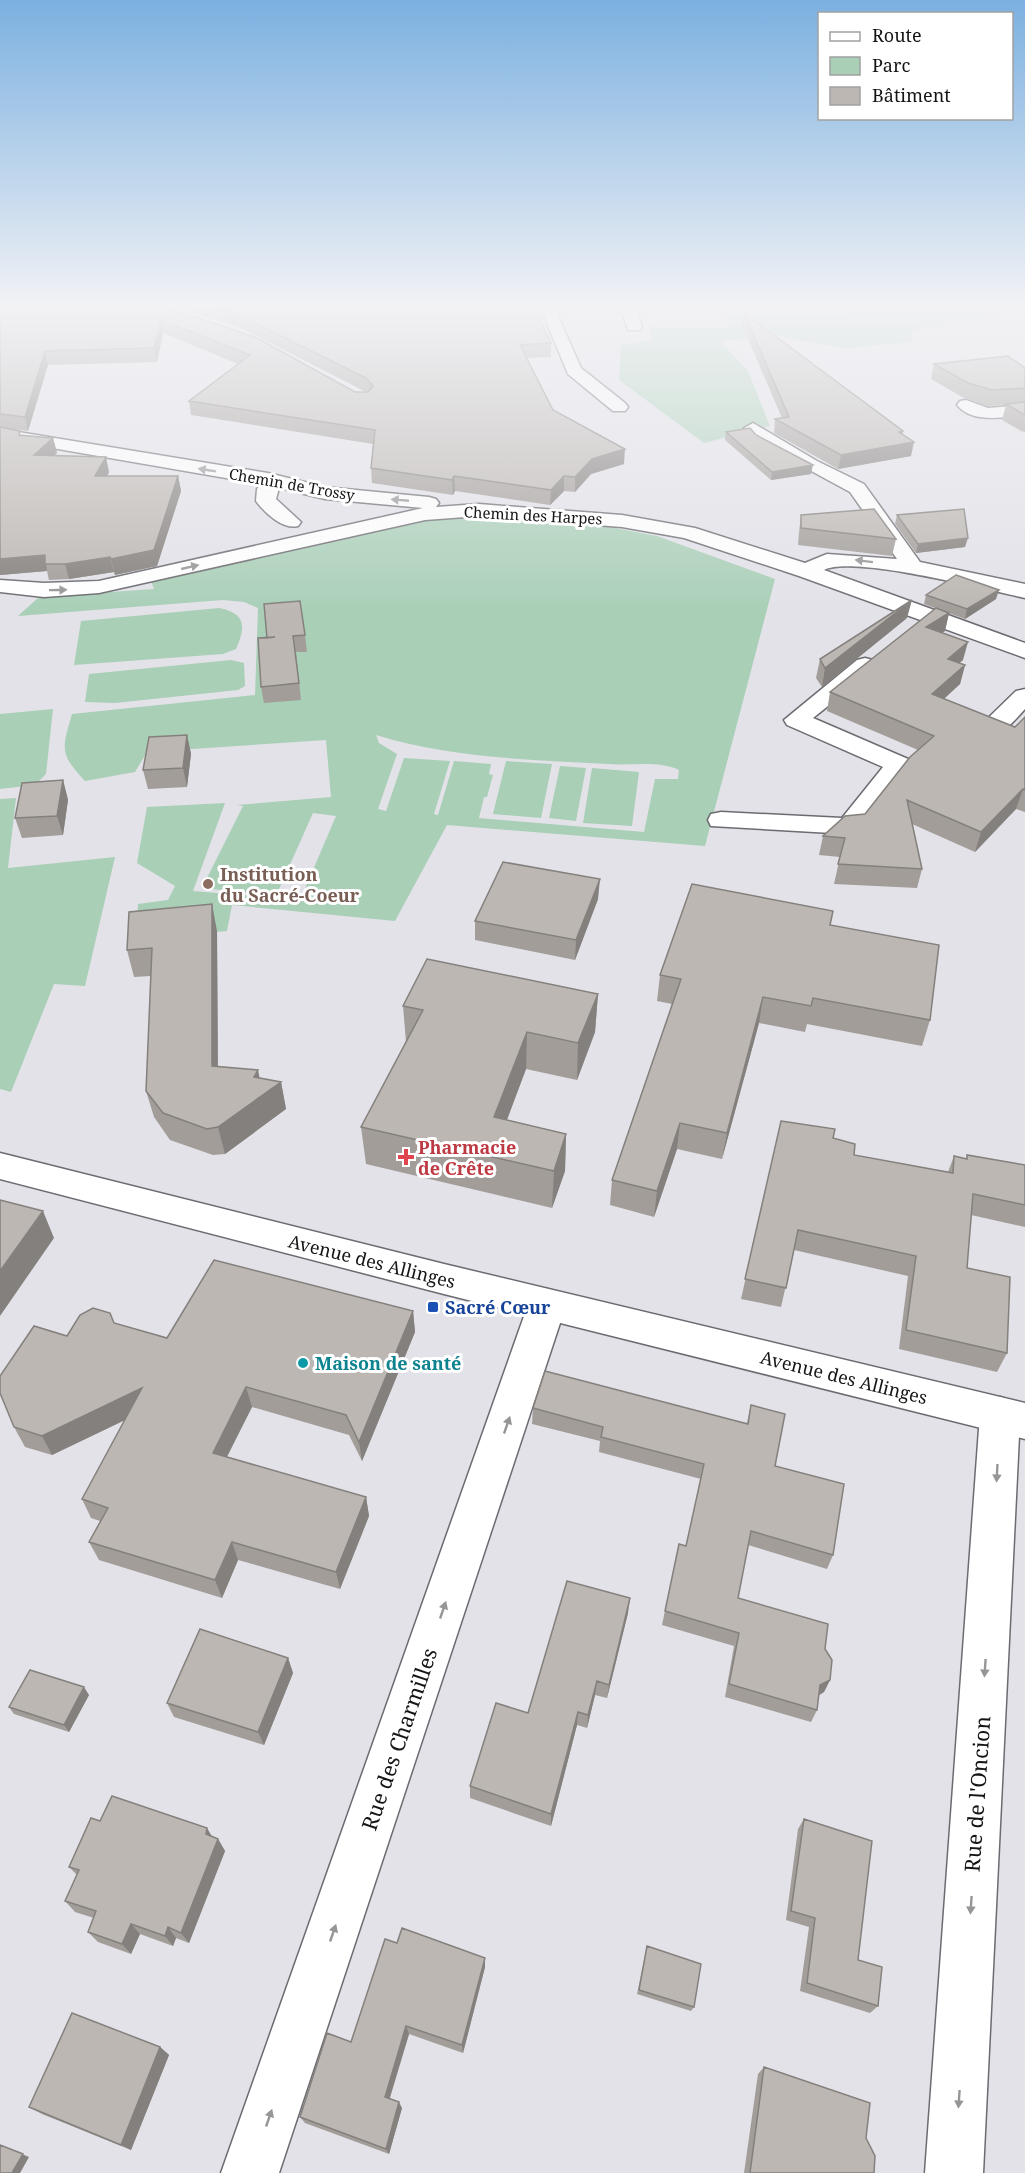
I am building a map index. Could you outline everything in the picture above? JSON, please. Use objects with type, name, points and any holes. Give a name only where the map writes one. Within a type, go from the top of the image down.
[{"type":"street","points":[[980,410],[986,413],[1020,410]]},
{"type":"street","points":[[753,428],[762,437],[810,465],[856,488],[913,567]]},
{"type":"street","name":"Chemin de Trossy","points":[[0,434],[275,481],[325,493],[479,510]]},
{"type":"street","points":[[275,481],[267,489],[266,501],[291,522]]},
{"type":"street","name":"Chemin des Harpes","points":[[0,585],[50,590],[99,587],[425,514],[479,510],[582,517],[672,528],[807,572],[919,623],[1025,651]]},
{"type":"street","points":[[807,572],[822,561],[836,559],[913,567],[1025,591]]},
{"type":"street","points":[[721,820],[849,826],[899,764],[796,720],[884,650]]},
{"type":"street","points":[[994,726],[1025,696]]},
{"type":"street","name":"Avenue des Allinges","points":[[0,1166],[548,1305],[1013,1418]]},
{"type":"street","name":"Rue des Charmilles","points":[[250,2173],[548,1305]]},
{"type":"street","name":"Rue de l'Oncion","points":[[954,2173],[1013,1418]]},
{"type":"green space","points":[[660,410],[764,410],[770,426],[704,443]]},
{"type":"green space","points":[[461,517],[604,526],[657,536],[775,579],[705,846],[447,825],[395,921],[232,905],[227,931],[136,939],[138,904],[168,900],[175,886],[137,863],[147,807],[225,803],[193,891],[334,903],[301,898],[336,816],[313,813],[276,896],[202,888],[243,806],[237,805],[331,797],[326,740],[147,752],[135,772],[85,781],[71,764],[65,750],[66,735],[72,714],[255,695],[258,608],[244,602],[223,600],[18,616],[39,597],[154,589],[151,581],[411,521]],"holes":[[[376,735],[404,743],[491,757],[663,765],[679,770],[678,779],[655,779],[644,832],[479,818],[493,775],[489,774],[491,764],[454,761],[438,815],[434,814],[450,761],[404,758],[386,811],[378,809],[397,754],[379,743]]]},
{"type":"green space","points":[[219,608],[228,610],[239,617],[242,628],[236,649],[223,654],[74,665],[81,621]]},
{"type":"green space","points":[[231,660],[244,663],[245,686],[238,690],[115,703],[85,702],[89,674]]},
{"type":"green space","points":[[53,709],[46,774],[35,785],[0,789],[0,714]]},
{"type":"green space","points":[[506,761],[552,764],[541,818],[493,814]]},
{"type":"green space","points":[[560,766],[586,768],[576,821],[549,818]]},
{"type":"green space","points":[[592,768],[639,772],[632,826],[583,823]]},
{"type":"green space","points":[[16,798],[8,868],[115,857],[85,986],[54,984],[11,1092],[0,1089],[0,799]]},
{"type":"building","points":[[0,410],[27,410],[25,417],[0,414]]},
{"type":"building","points":[[249,410],[554,410],[625,449],[592,459],[575,477],[564,476],[551,490],[454,476],[452,480],[371,468],[375,430]]},
{"type":"building","points":[[786,410],[875,410],[914,442],[841,455],[775,419],[789,417]]},
{"type":"building","points":[[0,427],[20,431],[19,435],[53,438],[34,455],[106,457],[95,476],[178,476],[154,550],[111,559],[110,557],[65,564],[45,564],[45,555],[0,559]]},
{"type":"building","points":[[750,428],[756,435],[813,465],[772,472],[726,432]]},
{"type":"building","points":[[874,509],[896,539],[801,528],[801,515]]},
{"type":"building","points":[[964,509],[968,538],[918,544],[897,515]]},
{"type":"building","points":[[956,575],[999,590],[967,609],[926,595]]},
{"type":"building","points":[[912,600],[825,668],[820,659]]},
{"type":"building","points":[[300,601],[305,635],[293,636],[299,683],[261,687],[258,638],[267,637],[264,604]]},
{"type":"building","points":[[936,608],[949,613],[926,627],[968,642],[948,659],[965,665],[932,694],[1015,727],[1025,717],[1025,790],[1023,789],[981,832],[907,800],[922,869],[838,864],[845,838],[823,836],[845,816],[865,814],[910,757],[934,736],[830,692]]},
{"type":"building","points":[[187,735],[183,768],[143,770],[149,737]]},
{"type":"building","points":[[63,780],[57,816],[15,818],[22,783]]},
{"type":"building","points":[[503,862],[600,879],[576,940],[475,921]]},
{"type":"building","points":[[692,884],[833,911],[830,925],[939,945],[930,1020],[813,998],[811,1006],[763,997],[727,1133],[680,1123],[657,1191],[612,1180],[681,979],[660,975]]},
{"type":"building","points":[[212,904],[212,1066],[258,1070],[254,1077],[281,1082],[218,1127],[207,1129],[163,1113],[146,1091],[152,948],[127,950],[129,912]]},
{"type":"building","points":[[427,959],[598,994],[578,1043],[527,1032],[494,1117],[566,1134],[554,1171],[361,1127],[423,1010],[403,1006]]},
{"type":"building","points":[[781,1121],[835,1129],[833,1138],[855,1144],[854,1155],[953,1173],[954,1156],[967,1159],[967,1155],[1025,1165],[1025,1205],[973,1194],[967,1268],[1010,1277],[1007,1353],[906,1330],[916,1256],[798,1230],[786,1288],[745,1279]]},
{"type":"building","points":[[0,1200],[43,1211],[0,1271]]},
{"type":"building","points":[[214,1260],[413,1311],[359,1442],[346,1415],[246,1387],[213,1453],[366,1497],[336,1572],[232,1542],[215,1580],[89,1542],[108,1508],[82,1499],[142,1388],[42,1436],[14,1427],[0,1393],[0,1376],[34,1326],[67,1336],[80,1315],[93,1308],[110,1313],[114,1323],[167,1338]]},
{"type":"building","points":[[545,1371],[748,1424],[751,1405],[785,1414],[775,1466],[844,1484],[833,1555],[751,1531],[738,1598],[828,1624],[825,1649],[832,1660],[830,1680],[820,1685],[817,1710],[729,1684],[739,1633],[665,1611],[679,1544],[686,1546],[704,1464],[601,1437],[603,1427],[533,1408]]},
{"type":"building","points":[[567,1581],[630,1598],[609,1685],[597,1681],[588,1715],[578,1712],[551,1814],[470,1786],[496,1703],[528,1713]]},
{"type":"building","points":[[200,1629],[288,1658],[258,1732],[167,1703]]},
{"type":"building","points":[[30,1670],[84,1687],[64,1725],[9,1707]]},
{"type":"building","points":[[112,1796],[207,1828],[206,1834],[218,1839],[181,1933],[168,1927],[165,1936],[131,1924],[122,1944],[88,1932],[96,1911],[65,1901],[79,1870],[69,1867],[91,1818],[100,1821]]},
{"type":"building","points":[[804,1819],[872,1841],[858,1960],[882,1967],[878,2006],[807,1983],[815,1918],[791,1911]]},
{"type":"building","points":[[402,1928],[485,1958],[462,2045],[406,2026],[385,2097],[399,2102],[386,2149],[300,2117],[327,2033],[351,2042],[385,1939],[397,1943]]},
{"type":"building","points":[[647,1946],[701,1964],[694,2007],[639,1990]]},
{"type":"building","points":[[72,2013],[160,2047],[121,2145],[29,2107]]},
{"type":"building","points":[[764,2067],[870,2103],[866,2138],[875,2156],[874,2173],[750,2173]]},
{"type":"building","points":[[0,2145],[23,2154],[12,2173],[0,2173]]},
{"type":"place","name":"Institution du Sacré-Coeur","points":[[208,884]]},
{"type":"place","name":"Pharmacie de Crête","points":[[406,1157]]},
{"type":"place","name":"Sacré Cœur","points":[[433,1307]]},
{"type":"place","name":"Maison de santé","points":[[303,1363]]}]
